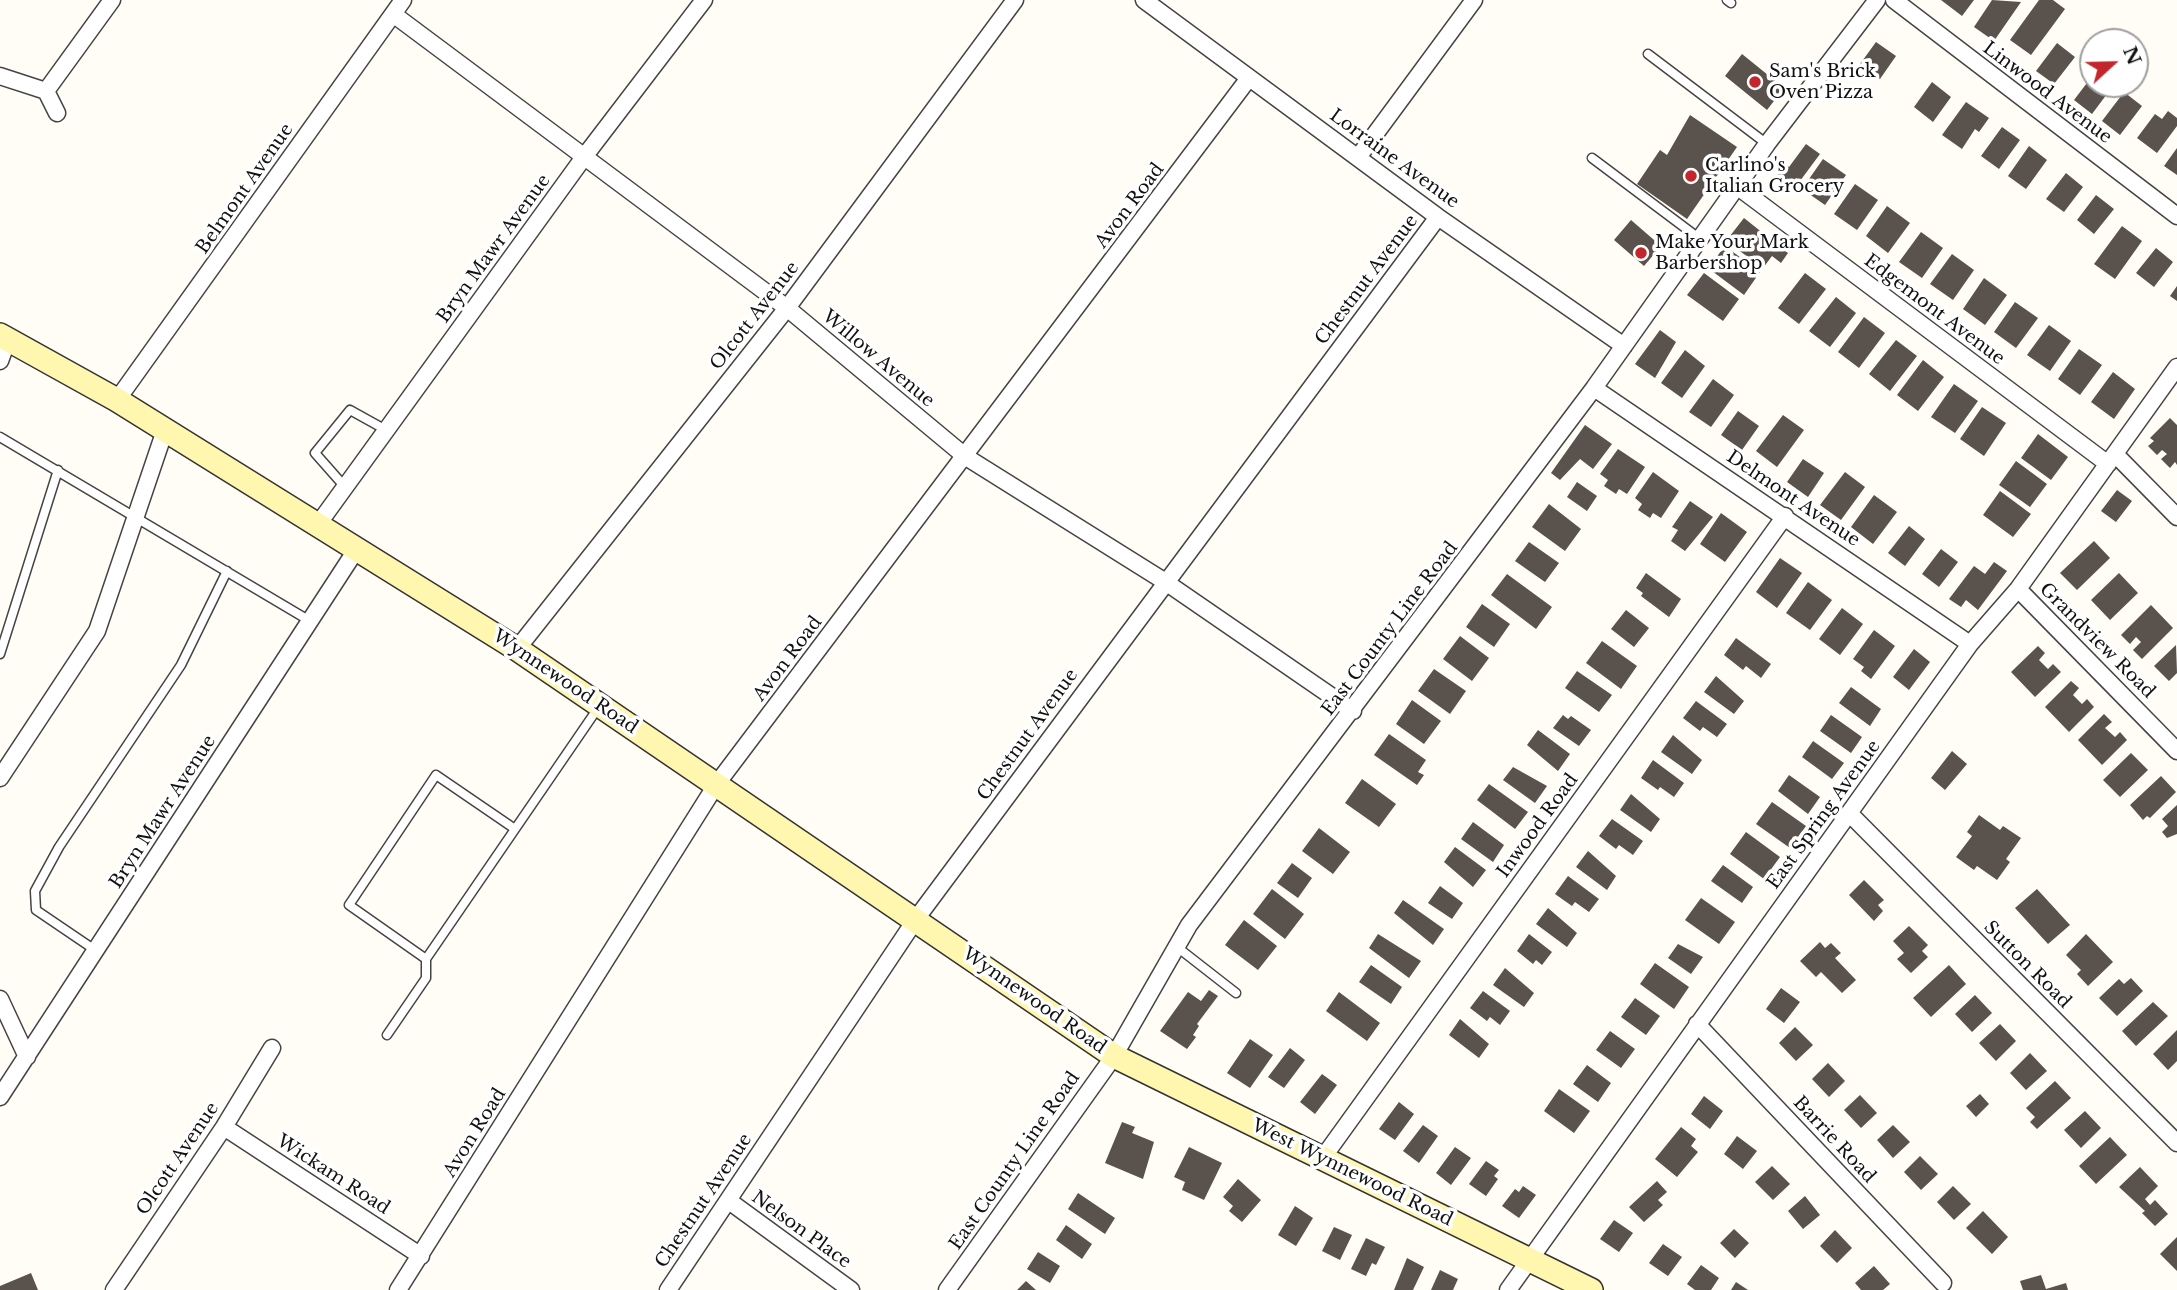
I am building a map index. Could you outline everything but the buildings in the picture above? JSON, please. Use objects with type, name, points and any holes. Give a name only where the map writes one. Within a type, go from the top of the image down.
[{"type":"main road","name":"Wynnewood Road","points":[[4,337],[117,400],[358,547],[517,649],[1114,1056]]},
{"type":"main road","name":"West Wynnewood Road","points":[[1114,1056],[1591,1290]]},
{"type":"street","points":[[46,91],[112,0]]},
{"type":"street","name":"Belmont Avenue","points":[[117,400],[403,0]]},
{"type":"street","name":"Bryn Mawr Avenue","points":[[319,523],[584,157],[704,0]]},
{"type":"street","name":"Olcott Avenue","points":[[517,649],[787,308],[1015,0]]},
{"type":"street","name":"Lorraine Avenue","points":[[1144,0],[1438,216],[1624,346]]},
{"type":"street","points":[[1359,156],[1474,0]]},
{"type":"street","name":"East County Line Road","points":[[947,1290],[1114,1056],[1189,925],[1594,388],[1767,144],[1877,0]]},
{"type":"street","name":"Linwood Avenue","points":[[1894,0],[2177,216]]},
{"type":"street","name":"Willow Avenue","points":[[393,14],[787,308],[966,457],[1164,581],[1353,711]]},
{"type":"street","points":[[0,76],[46,91],[57,113]]},
{"type":"street","name":"Avon Road","points":[[398,1290],[716,785],[966,457],[1249,78]]},
{"type":"street","name":"Edgemont Avenue","points":[[1738,187],[2112,459],[2177,516]]},
{"type":"street","name":"Chestnut Avenue","points":[[668,1290],[916,919],[1164,581],[1438,216]]},
{"type":"street","points":[[0,361],[4,337]]},
{"type":"street","name":"East Spring Avenue","points":[[1508,1290],[1970,644],[2018,589],[2176,371]]},
{"type":"street","name":"Delmont Avenue","points":[[1594,388],[1970,644]]},
{"type":"street","points":[[0,778],[97,631],[165,430]]},
{"type":"street","name":"Inwood Road","points":[[1322,1159],[1785,516]]},
{"type":"street","name":"Bryn Mawr Avenue","points":[[0,1097],[358,547]]},
{"type":"street","name":"Grandview Road","points":[[2018,589],[2177,751]]},
{"type":"street","name":"Sutton Road","points":[[1850,814],[2177,1143]]},
{"type":"street","points":[[0,999],[4,1018],[27,1056]]},
{"type":"street","name":"Barrie Road","points":[[1697,1024],[1942,1283]]},
{"type":"street","name":"Olcott Avenue","points":[[114,1290],[224,1127],[272,1048]]},
{"type":"street","name":"Wickam Road","points":[[224,1127],[421,1256]]},
{"type":"street","name":"Nelson Place","points":[[729,1201],[852,1290]]},
{"type":"lane","points":[[1648,54],[1767,144]]},
{"type":"lane","points":[[1592,158],[1700,239]]},
{"type":"lane","points":[[345,487],[315,453],[350,410],[386,430]]},
{"type":"lane","points":[[0,437],[310,621]]},
{"type":"lane","points":[[0,654],[58,470]]},
{"type":"lane","points":[[96,951],[43,917],[33,905],[35,891],[59,847],[181,665],[227,571]]},
{"type":"lane","points":[[387,1035],[426,978],[426,959],[600,706]]},
{"type":"lane","points":[[426,959],[349,905],[436,775],[515,829]]},
{"type":"lane","points":[[1177,947],[1236,993]]},
{"type":"place","name":"Sam's Brick Oven Pizza","points":[[1755,82]]},
{"type":"place","name":"Carlino's Italian Grocery","points":[[1691,176]]},
{"type":"place","name":"Make Your Mark Barbershop","points":[[1641,253]]}]
